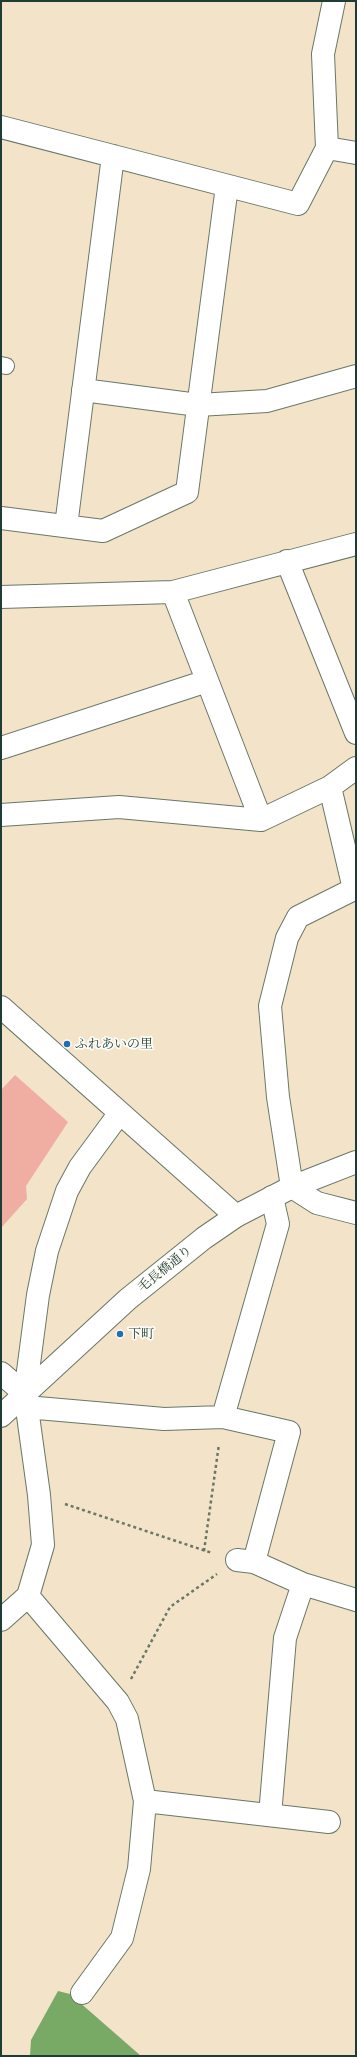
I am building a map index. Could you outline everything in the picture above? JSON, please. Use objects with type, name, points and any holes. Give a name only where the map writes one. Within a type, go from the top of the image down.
[{"type":"street","points":[[1,127],[298,204],[328,148],[323,54],[334,1]]},
{"type":"street","points":[[328,148],[356,153]]},
{"type":"street","points":[[66,526],[113,156]]},
{"type":"street","points":[[1,518],[103,531],[187,492],[227,186]]},
{"type":"street","points":[[83,390],[198,405],[267,401],[356,376]]},
{"type":"street","points":[[1,597],[173,592],[356,544]]},
{"type":"street","points":[[287,561],[356,733]]},
{"type":"street","points":[[173,592],[206,681],[261,820]]},
{"type":"street","points":[[1,748],[206,681]]},
{"type":"street","points":[[2,811],[119,807],[261,820],[330,787],[356,768]]},
{"type":"street","points":[[330,787],[354,889],[298,917],[286,938],[270,1006],[278,1097],[292,1187],[317,1203],[356,1214]]},
{"type":"street","points":[[1,1007],[236,1216]]},
{"type":"street","points":[[1,1620],[28,1596],[43,1545],[39,1495],[26,1401],[38,1295],[47,1251],[67,1191],[80,1167],[120,1114]]},
{"type":"street","name":"毛長橋通り","points":[[1,1416],[26,1401],[128,1299],[199,1242],[236,1216],[272,1197],[292,1187],[356,1162]]},
{"type":"street","points":[[223,1417],[278,1224],[272,1197]]},
{"type":"street","points":[[1,1374],[26,1401],[164,1419],[223,1417],[289,1432],[246,1561],[303,1584],[356,1600]]},
{"type":"street","points":[[270,1815],[286,1638],[303,1584]]},
{"type":"street","points":[[28,1596],[118,1702],[127,1719],[145,1801],[139,1869],[122,1938],[82,1993]]},
{"type":"street","points":[[145,1801],[329,1822]]},
{"type":"path","points":[[204,1551],[223,1417]]},
{"type":"path","points":[[39,1495],[204,1551],[246,1561]]},
{"type":"path","points":[[118,1702],[170,1607],[246,1561]]},
{"type":"green space","points":[[58,1991],[70,1994],[141,2056],[30,2056],[31,2040]]},
{"type":"building","points":[[15,1075],[68,1122],[26,1186],[27,1199],[1,1228],[1,1090]]},
{"type":"place","name":"ふれあいの里","points":[[67,1044]]},
{"type":"place","name":"下町","points":[[120,1334]]}]
